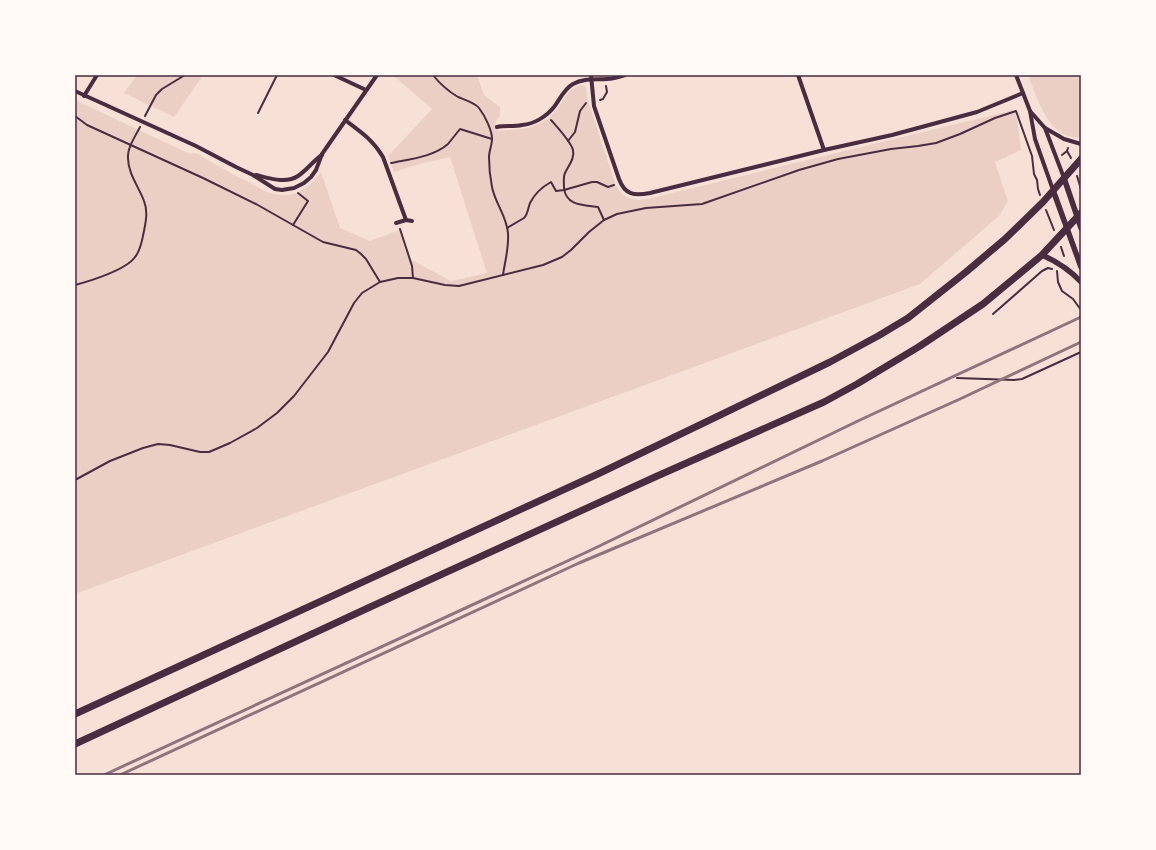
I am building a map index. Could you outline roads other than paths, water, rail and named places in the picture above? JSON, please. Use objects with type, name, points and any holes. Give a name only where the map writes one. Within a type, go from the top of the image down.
[{"type":"highway","points":[[75,714],[600,472],[830,362],[878,336],[908,318],[1005,239],[1043,202],[1081,159]]},
{"type":"highway","points":[[75,744],[655,477],[824,402],[920,346],[983,304],[1042,255],[1079,215]]},
{"type":"street","points":[[84,96],[97,75]]},
{"type":"street","points":[[334,75],[366,90]]},
{"type":"street","points":[[253,175],[281,180],[292,179],[302,173],[322,154],[377,75]]},
{"type":"street","points":[[497,127],[530,124],[547,114],[554,107],[568,87],[583,80],[591,77],[608,79],[625,75]]},
{"type":"street","points":[[798,75],[824,150]]},
{"type":"street","points":[[1016,75],[1030,110],[1035,139],[1081,267]]},
{"type":"street","points":[[591,77],[594,106],[620,183],[624,188],[636,195],[644,195],[824,150],[892,135],[977,112],[1023,93]]},
{"type":"street","points":[[75,91],[196,146],[253,175],[275,189],[282,190],[294,188],[304,183],[316,170],[322,154]]},
{"type":"street","points":[[1030,110],[1044,128],[1079,215],[1081,228]]},
{"type":"street","points":[[345,120],[372,141],[378,148],[386,164],[406,220]]},
{"type":"street","points":[[1044,128],[1064,139],[1081,144]]},
{"type":"street","points":[[397,222],[406,220],[412,221]]},
{"type":"street","points":[[1042,255],[1068,269],[1081,282]]},
{"type":"lane","points":[[258,113],[277,75]]},
{"type":"railway","points":[[104,775],[589,551],[860,420],[1081,317]]},
{"type":"railway","points":[[120,775],[579,563],[822,461],[960,399],[1081,342]]}]
